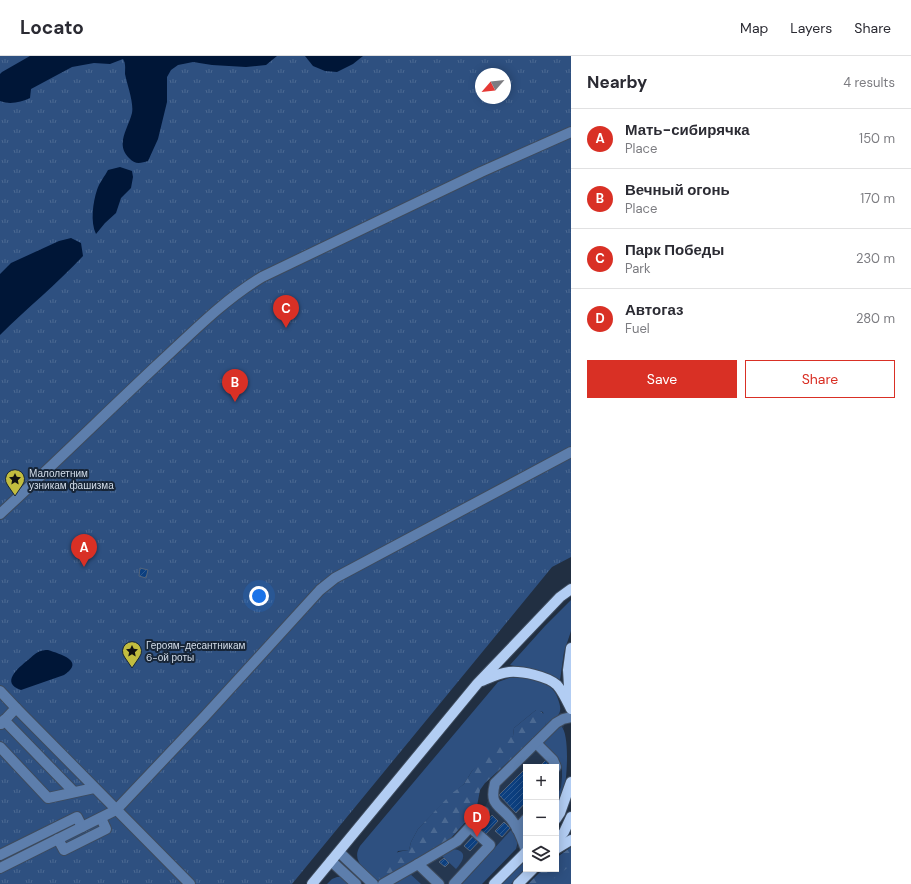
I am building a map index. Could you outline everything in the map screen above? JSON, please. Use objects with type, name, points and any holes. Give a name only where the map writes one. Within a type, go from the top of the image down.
[{"type":"main road","points":[[312,884],[477,684],[560,597],[571,589]]},
{"type":"main road","points":[[571,648],[568,670],[571,710]]},
{"type":"main road","points":[[477,684],[495,675],[509,672],[528,673],[542,677],[556,684],[564,694],[571,710]]},
{"type":"main road","points":[[559,814],[571,782]]},
{"type":"main road","points":[[559,838],[564,832],[571,817]]},
{"type":"main road","points":[[559,847],[571,840]]},
{"type":"main road","points":[[494,884],[523,854]]},
{"type":"main road","points":[[518,884],[530,872]]},
{"type":"street","points":[[0,514],[192,333],[236,294],[262,277],[460,182],[571,132]]},
{"type":"street","points":[[0,868],[116,810],[320,590],[330,582],[571,452]]},
{"type":"street","points":[[0,691],[190,884]]},
{"type":"street","points":[[16,708],[2,722],[74,792]]},
{"type":"street","points":[[523,843],[518,829],[511,819],[494,803],[492,793],[495,783],[556,722],[571,717]]},
{"type":"street","points":[[536,743],[553,760],[554,764]]},
{"type":"street","points":[[0,747],[48,798],[94,788]]},
{"type":"street","points":[[383,884],[457,841],[484,812]]},
{"type":"street","points":[[0,855],[77,817],[82,827]]},
{"type":"street","points":[[58,839],[64,850],[106,829],[101,818]]},
{"type":"street","points":[[518,829],[523,823]]},
{"type":"street","points":[[454,884],[490,845],[470,827]]},
{"type":"street","points":[[339,852],[373,884]]},
{"type":"street","points":[[331,861],[356,884]]},
{"type":"street","points":[[418,864],[439,884]]},
{"type":"shaded area","points":[[30,56],[277,56],[266,65],[246,67],[212,65],[193,62],[178,65],[171,70],[167,77],[167,102],[158,139],[148,161],[138,163],[129,158],[123,147],[124,136],[132,109],[123,59],[110,64],[94,63],[72,67],[31,89],[30,98],[23,101],[8,103],[0,101],[0,74]]},
{"type":"shaded area","points":[[305,56],[363,56],[353,64],[337,72],[325,71],[313,66]]},
{"type":"shaded area","points":[[120,167],[132,171],[133,177],[131,188],[121,198],[116,213],[96,234],[93,224],[93,212],[94,200],[98,187],[108,170]]},
{"type":"shaded area","points":[[71,238],[81,243],[83,256],[0,335],[0,274],[11,263],[59,241]]},
{"type":"shaded area","points":[[43,650],[48,650],[69,659],[72,662],[70,670],[64,675],[21,690],[15,687],[11,680],[16,671],[36,653]]},
{"type":"shaded area","points":[[560,710],[565,732],[564,728],[545,747],[559,760],[562,767],[561,787],[559,791],[559,764],[523,764],[523,846],[516,849],[518,844],[516,837],[511,830],[462,884],[380,884],[375,880],[378,880],[452,842],[486,805],[489,797],[557,717]]},
{"type":"green space","points":[[0,56],[571,56],[571,557],[552,567],[292,884],[0,884]]},
{"type":"green space","points":[[571,600],[571,631],[564,652],[560,680],[544,673],[510,665],[545,626]]},
{"type":"green space","points":[[509,678],[531,679],[545,683],[555,692],[558,699],[560,711],[558,716],[546,727],[543,712],[536,710],[514,728],[513,736],[472,771],[464,784],[451,795],[418,829],[411,842],[409,850],[398,851],[381,880],[375,880],[363,868],[358,860],[357,856],[360,846],[498,682]]},
{"type":"green space","points":[[536,710],[539,710],[545,715],[546,727],[485,783],[480,790],[477,806],[471,816],[448,841],[381,880],[377,873],[387,859],[398,852],[409,850],[411,842],[418,829],[451,794],[464,784],[480,762],[505,739],[513,736],[514,728]]},
{"type":"green space","points":[[561,726],[566,738],[567,767],[564,791],[559,802],[562,767],[559,760],[545,747],[543,742],[544,739]]},
{"type":"green space","points":[[511,830],[516,839],[516,849],[482,884],[462,884]]},
{"type":"green space","points":[[571,847],[571,865],[547,884],[528,884],[540,872],[559,872],[559,856]]},
{"type":"green space","points":[[453,849],[458,850],[463,854],[461,863],[456,869],[441,855]]},
{"type":"green space","points":[[571,849],[571,884],[530,884],[551,872],[559,872],[559,865]]},
{"type":"green space","points":[[523,863],[523,872],[511,884],[501,884]]},
{"type":"green space","points":[[408,872],[421,884],[390,884]]},
{"type":"green space","points":[[342,877],[351,884],[327,884],[332,879]]},
{"type":"building","points":[[140,568],[148,570],[146,578],[139,576]]},
{"type":"building","points":[[546,760],[549,764],[542,764]]},
{"type":"building","points":[[523,771],[523,805],[516,813],[499,795]]},
{"type":"building","points":[[492,815],[498,821],[470,851],[464,846]]},
{"type":"building","points":[[504,822],[510,828],[502,837],[495,831]]},
{"type":"building","points":[[444,858],[449,863],[445,867],[439,862]]},
{"type":"place","name":"Парк Победы","points":[[286,328]]},
{"type":"place","name":"Вечный огонь","points":[[235,402]]},
{"type":"place","name":"Малолетним узникам фашизма","points":[[15,496]]},
{"type":"place","name":"Мать-сибирячка","points":[[84,567]]},
{"type":"place","name":"Героям-десантникам 6-ой роты","points":[[132,668]]},
{"type":"place","name":"Автогаз","points":[[477,837]]}]
